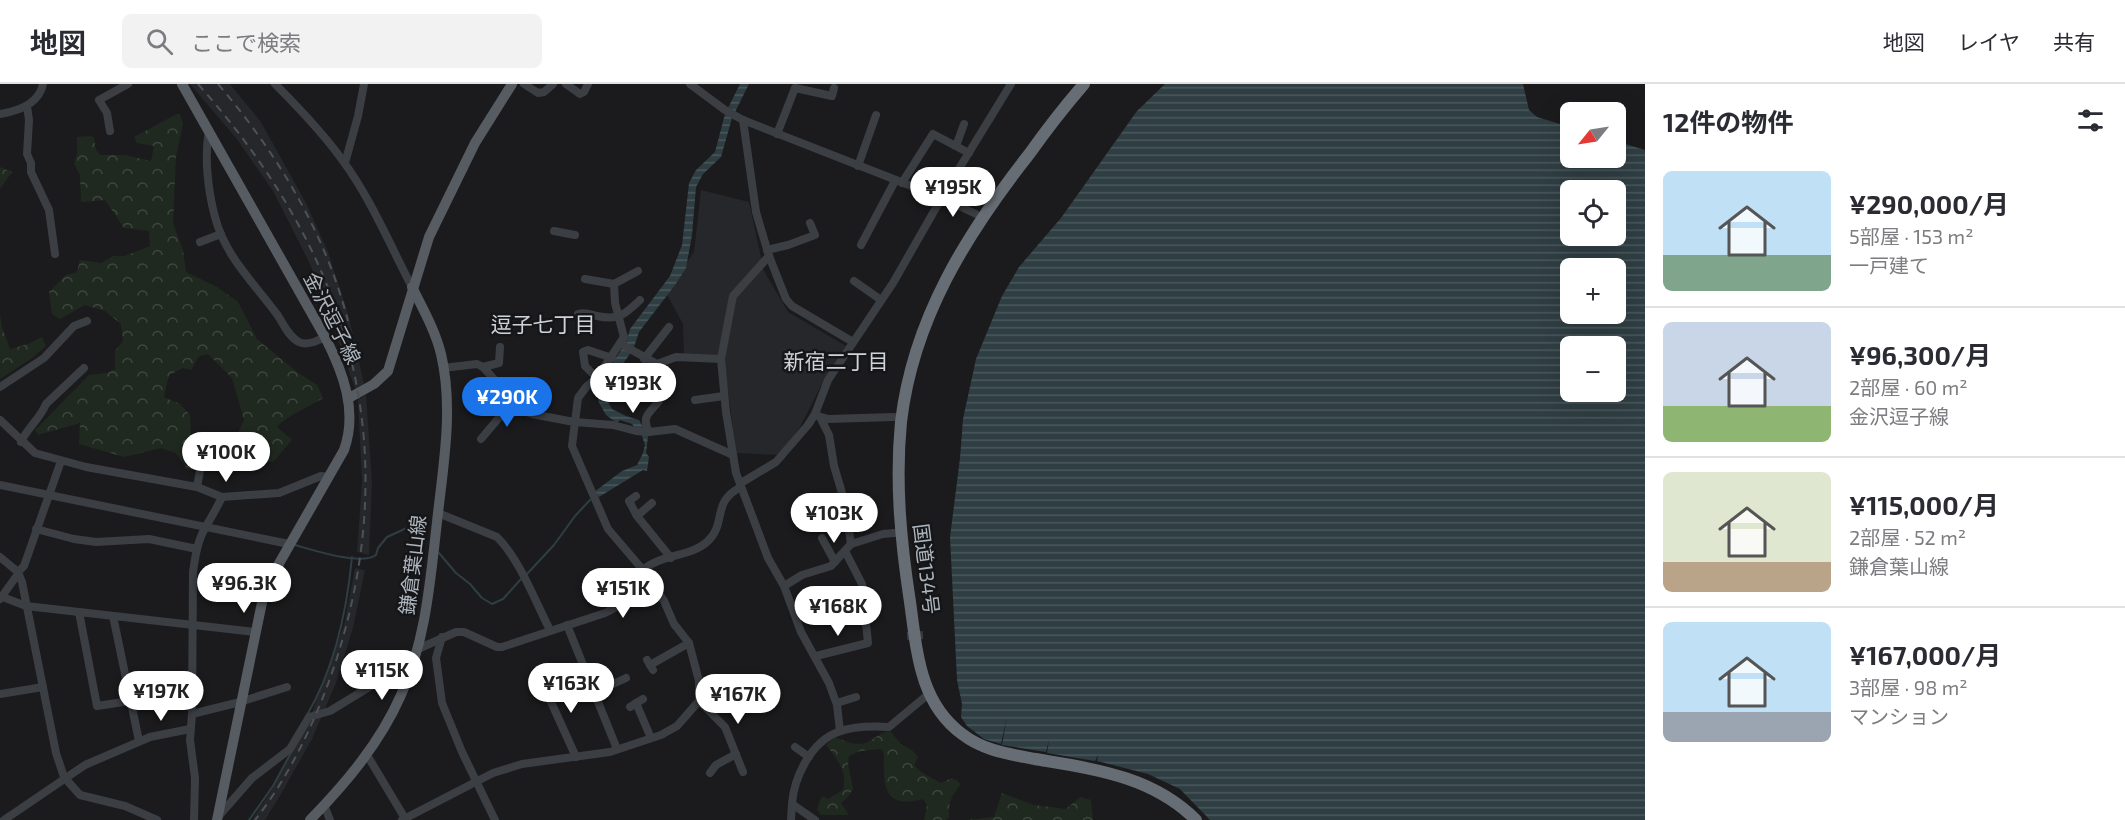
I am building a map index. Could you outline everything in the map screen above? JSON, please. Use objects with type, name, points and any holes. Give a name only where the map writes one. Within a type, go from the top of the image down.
[{"type":"highway","name":"国道134号","points":[[1081,85],[992,202],[967,241],[945,279],[926,321],[911,370],[900,439],[899,497],[903,551],[919,661],[927,688],[937,707],[960,733],[978,745],[1006,754],[1100,770],[1132,779],[1171,799],[1196,820]]},
{"type":"main road","name":"金沢逗子線","points":[[182,84],[325,337],[340,368],[349,398],[347,441],[330,477],[267,582],[216,820]]},
{"type":"main road","points":[[349,398],[374,384],[388,371],[429,237],[475,143],[512,84]]},
{"type":"main road","name":"鎌倉葉山線","points":[[310,820],[367,755],[400,697],[417,654],[429,598],[447,422],[443,368],[436,337],[412,287]]},
{"type":"street","points":[[0,114],[27,106],[39,97],[43,84]]},
{"type":"street","points":[[110,131],[107,113],[99,100],[128,84]]},
{"type":"street","points":[[275,84],[315,125],[345,163],[412,287]]},
{"type":"street","points":[[345,163],[364,84]]},
{"type":"street","points":[[524,84],[538,93],[544,92],[553,84]]},
{"type":"street","points":[[566,84],[580,94],[584,92],[588,84]]},
{"type":"street","points":[[216,820],[252,777],[290,749],[309,717],[325,714],[338,707],[442,637],[464,632],[496,647],[502,647],[605,613],[621,605],[631,596],[643,570],[698,548],[707,542],[712,536],[725,498],[770,467],[818,416],[828,380],[918,241],[1011,84]]},
{"type":"street","points":[[696,86],[725,110],[739,118],[942,198],[976,214]]},
{"type":"street","points":[[777,134],[796,86],[832,96],[834,88]]},
{"type":"street","points":[[27,106],[29,120],[27,154],[31,163],[31,172],[49,210],[55,254]]},
{"type":"street","points":[[858,166],[876,115]]},
{"type":"street","points":[[739,118],[756,212],[768,253],[786,299],[792,306],[853,342]]},
{"type":"street","points":[[956,146],[964,124]]},
{"type":"street","points":[[209,130],[207,140],[213,210],[221,234],[237,265],[299,342],[312,343],[325,337]]},
{"type":"street","points":[[861,245],[898,182],[933,134],[969,153]]},
{"type":"street","points":[[810,223],[814,235],[768,253],[733,296],[721,359],[724,396],[736,472],[768,558],[784,586],[801,632],[829,683],[837,703],[840,731]]},
{"type":"street","points":[[554,231],[575,236]]},
{"type":"street","points":[[200,242],[221,234]]},
{"type":"street","points":[[585,279],[614,284],[638,272]]},
{"type":"street","points":[[854,281],[881,300]]},
{"type":"street","points":[[367,755],[404,820],[476,781],[522,764],[617,749],[668,732],[677,726],[699,701],[699,681],[689,643],[674,624],[664,601],[643,570],[608,529],[572,446],[578,398],[597,378],[622,345],[624,337],[615,303],[614,284]]},
{"type":"street","points":[[578,314],[602,317],[624,316],[640,300]]},
{"type":"street","points":[[0,387],[44,358],[75,326],[87,321]]},
{"type":"street","points":[[644,359],[669,327]]},
{"type":"street","points":[[622,345],[644,359],[657,364],[680,357],[721,359]]},
{"type":"street","points":[[483,367],[499,363],[500,347]]},
{"type":"street","points":[[597,378],[585,366],[583,352],[588,350],[612,358]]},
{"type":"street","points":[[443,368],[477,364],[483,367],[522,410],[532,414],[574,422],[613,425],[636,431],[675,429],[733,455]]},
{"type":"street","points":[[21,442],[46,404],[84,368]]},
{"type":"street","points":[[647,386],[659,402],[645,418],[647,432]]},
{"type":"street","points":[[695,400],[724,396]]},
{"type":"street","points":[[481,439],[514,400]]},
{"type":"street","points":[[818,416],[828,419],[894,417]]},
{"type":"street","points":[[816,656],[868,643],[862,585],[848,548],[845,503],[834,466],[829,435],[818,416]]},
{"type":"street","points":[[0,420],[35,453],[86,467],[197,487],[222,497],[279,493],[321,476],[330,477]]},
{"type":"street","points":[[197,487],[204,448],[211,443]]},
{"type":"street","points":[[61,461],[24,566],[1,597],[26,606],[255,632]]},
{"type":"street","points":[[0,485],[289,544]]},
{"type":"street","points":[[636,495],[629,501],[637,516],[671,558]]},
{"type":"street","points":[[194,820],[195,778],[190,729],[193,572],[197,549],[206,526],[222,497]]},
{"type":"street","points":[[637,516],[652,503]]},
{"type":"street","points":[[438,513],[497,537],[503,543],[550,630]]},
{"type":"street","points":[[36,529],[96,542],[149,539],[197,549]]},
{"type":"street","points":[[784,586],[802,575],[831,566],[848,548],[883,534],[894,533]]},
{"type":"street","points":[[822,538],[835,562]]},
{"type":"street","points":[[0,557],[18,573],[22,582],[56,753],[64,777],[80,795],[125,806],[157,820]]},
{"type":"street","points":[[79,612],[97,706],[130,701]]},
{"type":"street","points":[[113,616],[139,741]]},
{"type":"street","points":[[567,625],[617,749]]},
{"type":"street","points":[[442,637],[436,658],[442,703],[495,820]]},
{"type":"street","points":[[650,665],[689,643]]},
{"type":"street","points":[[594,693],[626,678]]},
{"type":"street","points":[[542,682],[576,757]]},
{"type":"street","points":[[0,694],[44,687]]},
{"type":"street","points":[[192,714],[286,687]]},
{"type":"street","points":[[837,703],[856,697]]},
{"type":"street","points":[[791,820],[798,776],[816,748],[840,731],[871,726],[889,727],[925,697]]},
{"type":"street","points":[[699,701],[725,727],[742,772]]},
{"type":"street","points":[[636,703],[651,738]]},
{"type":"street","points":[[4,820],[64,777],[85,765],[150,737],[190,729]]},
{"type":"street","points":[[795,747],[809,757]]},
{"type":"street","points":[[710,773],[716,765],[736,754]]},
{"type":"street","points":[[792,804],[815,820]]},
{"type":"street","points":[[324,805],[330,820]]},
{"type":"shaded area","points":[[190,84],[230,84],[261,122],[306,203],[328,252],[348,313],[364,384],[355,389],[309,262],[273,191],[236,138]]},
{"type":"shaded area","points":[[740,84],[749,84],[732,118],[721,157],[703,174],[696,187],[692,235],[686,268],[639,332],[633,350],[606,386],[606,398],[612,409],[639,420],[648,436],[647,471],[643,470],[599,497],[594,492],[622,471],[637,465],[645,445],[642,436],[632,424],[620,420],[617,423],[606,415],[598,401],[598,384],[626,343],[630,329],[670,276],[682,245],[689,183],[696,170],[715,152],[725,114]]},
{"type":"shaded area","points":[[1165,84],[1523,84],[1529,110],[1537,117],[1560,124],[1560,168],[1626,168],[1626,144],[1645,150],[1645,820],[1210,820],[1180,789],[1148,774],[1097,761],[1098,755],[1095,761],[1047,753],[1049,740],[1046,752],[1002,745],[1007,717],[1001,744],[984,739],[967,726],[961,717],[962,704],[957,680],[950,537],[963,419],[976,359],[1002,296],[1019,267],[1061,218],[1137,111]]},
{"type":"shaded area","points":[[701,190],[749,202],[764,271],[788,312],[846,346],[828,372],[800,427],[780,455],[736,453],[724,358],[684,357],[683,324],[666,293],[694,252]]},
{"type":"shaded area","points":[[366,395],[372,482],[369,555],[357,552],[362,482],[358,400]]},
{"type":"shaded area","points":[[355,568],[365,570],[353,628],[336,683],[312,739],[281,794],[265,820],[252,820],[273,788],[310,718],[344,625]]},
{"type":"green space","points":[[180,114],[183,124],[176,156],[173,223],[183,250],[186,272],[217,287],[238,302],[257,339],[297,372],[317,385],[323,398],[292,415],[277,427],[292,440],[273,462],[244,460],[231,449],[244,420],[232,378],[208,354],[199,356],[191,370],[183,368],[169,375],[164,397],[180,404],[190,415],[191,444],[187,451],[192,469],[188,471],[176,453],[161,448],[124,457],[79,444],[80,423],[38,435],[35,430],[89,375],[107,373],[115,369],[115,351],[123,341],[121,324],[105,311],[85,305],[60,319],[52,314],[49,292],[66,275],[77,272],[80,260],[101,263],[113,256],[125,256],[150,246],[149,231],[124,228],[105,200],[81,202],[80,175],[74,164],[77,154],[77,137],[91,136],[94,138],[96,150],[101,155],[125,155],[151,161],[154,146],[137,143],[134,137]]},
{"type":"green space","points":[[0,167],[12,172],[0,189]]},
{"type":"green space","points":[[0,315],[10,349],[42,337],[46,346],[0,379]]},
{"type":"green space","points":[[890,731],[901,744],[912,750],[918,757],[914,765],[919,770],[941,783],[952,778],[961,784],[951,799],[949,817],[946,820],[924,820],[927,805],[923,799],[900,801],[893,798],[885,785],[884,754],[881,749],[860,751],[849,756],[853,789],[841,803],[849,815],[821,815],[817,809],[822,796],[828,799],[843,790],[844,783],[843,771],[826,745],[835,737],[860,744]]},
{"type":"green space","points":[[1002,793],[1034,805],[1066,809],[1080,797],[1091,800],[1093,820],[967,820],[994,817]]},
{"type":"waterway","points":[[526,575],[554,545],[590,500]]},
{"type":"waterway","points":[[295,545],[337,556],[360,559],[376,555],[378,548],[387,537],[409,527],[415,528],[426,541]]},
{"type":"waterway","points":[[439,553],[456,573],[482,598],[492,604],[503,599],[521,579]]},
{"type":"waterway","points":[[307,715],[325,678],[338,639],[347,598],[352,557]]},
{"type":"waterway","points":[[249,820],[273,786],[292,751]]},
{"type":"tunnel","points":[[907,636],[923,635]]},
{"type":"railway","points":[[198,84],[248,146],[290,209],[323,275],[347,343],[361,414],[365,487],[359,563],[342,641],[327,687],[307,735],[283,780],[255,820]]},
{"type":"railway","points":[[218,84],[260,138],[296,195],[326,256],[348,321]]},
{"type":"district","name":"逗子七丁目","points":[[543,325]]},
{"type":"district","name":"新宿二丁目","points":[[836,362]]}]
